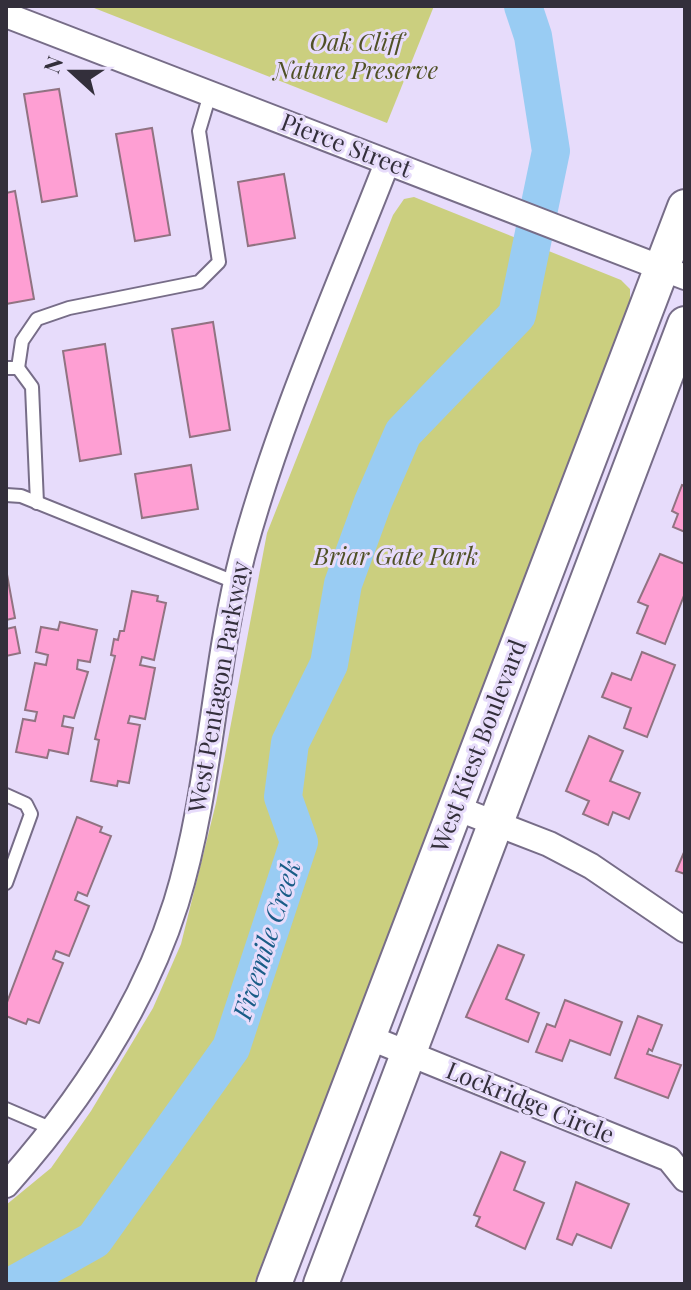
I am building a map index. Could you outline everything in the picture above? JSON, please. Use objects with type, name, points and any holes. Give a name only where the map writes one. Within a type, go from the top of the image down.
[{"type":"main road","name":"West Kiest Boulevard","points":[[274,1284],[456,808],[673,272],[685,207]]},
{"type":"main road","name":"West Kiest Boulevard","points":[[321,1284],[685,324]]},
{"type":"street","name":"Pierce Street","points":[[6,15],[673,272]]},
{"type":"street","name":"West Pentagon Parkway","points":[[6,1185],[55,1130],[149,972],[176,902],[195,817],[237,583],[283,431],[387,163]]},
{"type":"street","points":[[456,808],[497,822],[591,866],[685,930]]},
{"type":"street","name":"Lockridge Circle","points":[[368,1037],[669,1159],[685,1179]]},
{"type":"lane","points":[[37,503],[32,387],[12,368],[22,341],[37,319],[69,308],[199,282],[219,262],[199,131],[210,94]]},
{"type":"lane","points":[[6,495],[21,496],[237,583]]},
{"type":"lane","points":[[6,795],[26,804],[31,814],[6,883]]},
{"type":"lane","points":[[6,1109],[55,1130]]},
{"type":"green space","name":"Oak Cliff Nature Preserve","points":[[89,6],[434,6],[387,123]]},
{"type":"green space","name":"Briar Gate Park","points":[[414,197],[621,280],[630,289],[630,305],[254,1284],[6,1284],[6,1205],[51,1168],[91,1111],[153,1008],[181,944],[216,803],[267,533],[393,215],[404,199]]},
{"type":"building","points":[[59,89],[77,196],[42,202],[24,94]]},
{"type":"building","points":[[152,128],[170,235],[135,241],[116,134]]},
{"type":"building","points":[[284,174],[295,238],[248,246],[238,182]]},
{"type":"building","points":[[15,191],[34,299],[6,304],[6,193]]},
{"type":"building","points":[[213,322],[230,430],[190,437],[172,329]]},
{"type":"building","points":[[105,344],[121,454],[80,461],[63,351]]},
{"type":"building","points":[[191,465],[198,509],[142,518],[135,474]]},
{"type":"building","points":[[682,485],[685,486],[685,532],[673,527],[678,514],[672,511]]},
{"type":"building","points":[[660,554],[685,564],[685,593],[665,644],[637,633],[648,606],[638,602]]},
{"type":"building","points":[[6,569],[15,618],[6,620]]},
{"type":"building","points":[[132,591],[158,596],[157,601],[166,603],[154,660],[142,657],[140,665],[155,668],[145,719],[130,716],[128,723],[140,725],[129,783],[118,781],[117,786],[91,781],[99,740],[95,739],[115,656],[111,655],[114,639],[118,640],[120,631],[124,631]]},
{"type":"building","points":[[60,622],[97,630],[90,662],[78,660],[77,669],[88,672],[74,718],[64,716],[62,726],[73,728],[68,754],[49,750],[47,758],[16,752],[23,719],[35,721],[37,712],[25,710],[35,663],[46,665],[48,655],[36,652],[41,627],[58,630]]},
{"type":"building","points":[[15,627],[20,653],[6,656],[6,629]]},
{"type":"building","points":[[642,652],[675,665],[647,737],[624,728],[631,708],[602,697],[612,673],[631,680]]},
{"type":"building","points":[[589,736],[623,751],[610,781],[640,793],[629,819],[613,812],[608,825],[583,814],[589,801],[566,791]]},
{"type":"building","points":[[77,817],[102,827],[100,832],[111,836],[87,896],[78,892],[75,900],[89,906],[69,956],[56,951],[53,959],[63,963],[39,1023],[28,1019],[26,1024],[6,1016],[6,1005]]},
{"type":"building","points":[[685,850],[685,874],[676,871]]},
{"type":"building","points":[[498,945],[524,955],[506,999],[539,1013],[528,1042],[466,1017]]},
{"type":"building","points":[[565,1000],[622,1022],[610,1055],[570,1040],[562,1061],[536,1052],[547,1024],[555,1027]]},
{"type":"building","points":[[638,1016],[662,1025],[652,1051],[649,1049],[647,1054],[681,1065],[668,1098],[615,1078]]},
{"type":"building","points":[[501,1152],[525,1162],[514,1190],[544,1203],[525,1249],[476,1226],[480,1217],[474,1215]]},
{"type":"building","points":[[576,1182],[629,1204],[611,1248],[577,1234],[572,1245],[557,1239]]},
{"type":"waterway","name":"Fivemile Creek","points":[[15,1284],[94,1240],[231,1048],[299,842],[283,797],[290,743],[329,664],[343,584],[373,502],[403,433],[517,315],[551,151],[533,36],[523,6]]}]
